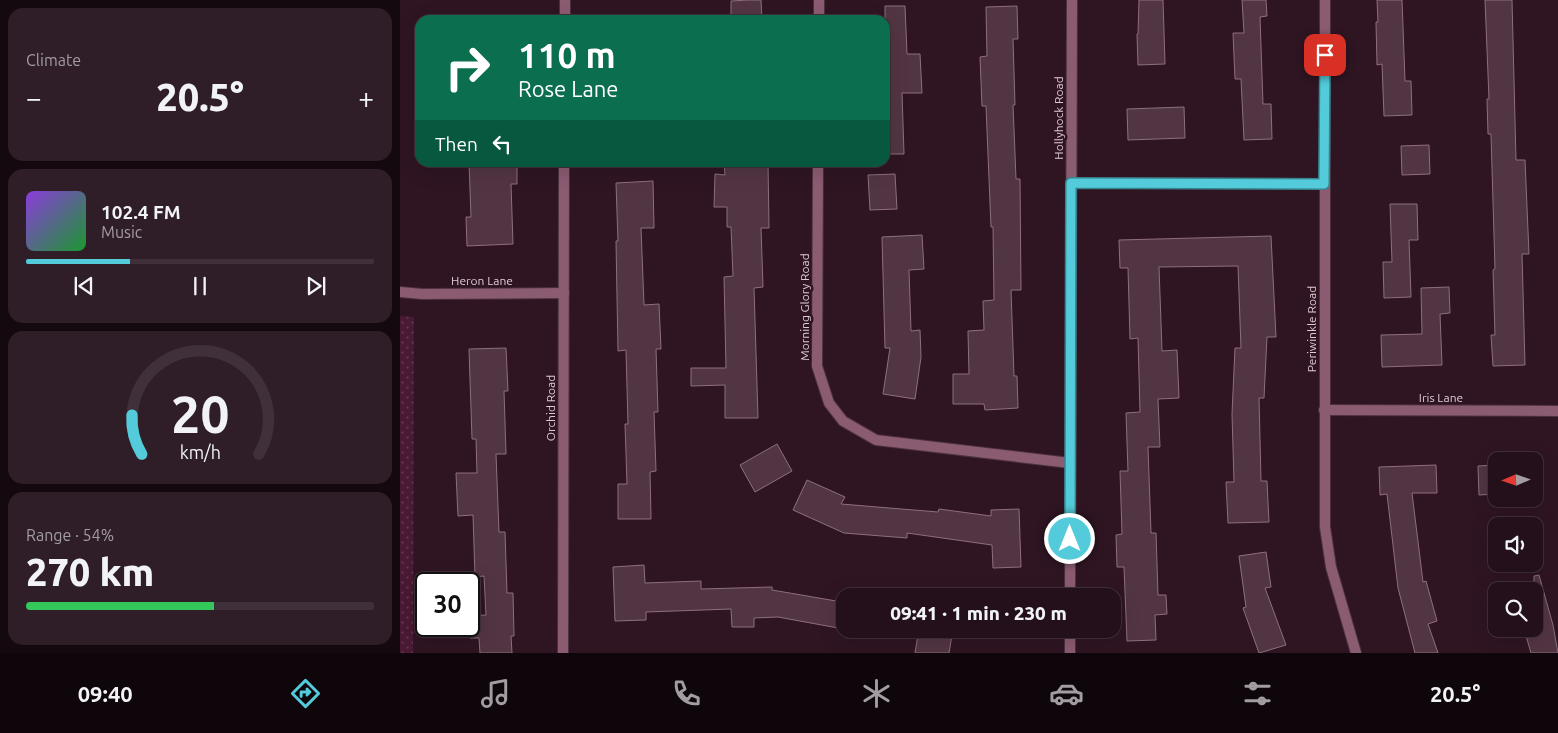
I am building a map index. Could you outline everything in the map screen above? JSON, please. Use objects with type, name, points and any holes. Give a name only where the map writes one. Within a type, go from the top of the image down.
[{"type":"street","points":[[565,0],[565,15]]},
{"type":"street","points":[[819,0],[819,15]]},
{"type":"street","name":"Hollyhock Road","points":[[1070,588],[1072,0]]},
{"type":"street","name":"Periwinkle Road","points":[[1325,0],[1325,527],[1331,567],[1356,653]]},
{"type":"street","name":"Orchid Road","points":[[563,653],[564,167]]},
{"type":"street","name":"Morning Glory Road","points":[[818,167],[817,366],[830,404],[843,421],[876,440],[1070,463]]},
{"type":"street","points":[[1071,183],[1324,184]]},
{"type":"street","name":"Heron Lane","points":[[400,292],[422,294],[564,293]]},
{"type":"street","name":"Iris Lane","points":[[1324,410],[1558,411]]},
{"type":"street","points":[[1070,638],[1070,653]]},
{"type":"shaded area","points":[[400,316],[414,317],[413,653],[400,653]]},
{"type":"building","points":[[761,0],[762,15],[731,15],[731,1]]},
{"type":"building","points":[[1139,0],[1163,0],[1165,64],[1138,65]]},
{"type":"building","points":[[1242,0],[1266,0],[1267,16],[1260,17],[1263,104],[1271,104],[1272,139],[1244,140],[1241,79],[1235,79],[1233,33],[1244,33]]},
{"type":"building","points":[[1377,0],[1402,0],[1405,81],[1411,81],[1412,115],[1384,116],[1382,64],[1377,65]]},
{"type":"building","points":[[1485,0],[1512,0],[1516,160],[1525,160],[1529,254],[1522,254],[1525,365],[1493,366],[1491,335],[1495,335],[1493,270],[1495,269],[1491,134],[1488,134],[1487,99],[1489,99]]},
{"type":"building","points":[[885,6],[905,6],[907,54],[920,54],[922,93],[902,93],[904,154],[890,154],[890,15],[885,15]]},
{"type":"building","points":[[1017,6],[1018,39],[1013,39],[1015,105],[1013,105],[1016,179],[1020,179],[1021,290],[1011,290],[1014,376],[1017,376],[1018,408],[985,410],[984,404],[953,404],[953,374],[969,374],[968,331],[984,330],[983,301],[994,300],[993,227],[991,227],[986,106],[982,106],[980,57],[987,56],[986,7]]},
{"type":"building","points":[[1184,107],[1185,138],[1128,140],[1127,109]]},
{"type":"building","points":[[1429,145],[1430,174],[1402,175],[1401,146]]},
{"type":"building","points":[[469,167],[517,167],[517,184],[511,184],[513,244],[467,246],[466,217],[471,217]]},
{"type":"building","points":[[724,167],[768,167],[769,228],[761,228],[763,287],[754,288],[758,418],[725,418],[725,385],[691,386],[691,368],[726,368],[724,277],[733,276],[731,227],[727,227],[727,207],[714,207],[715,174],[725,175]]},
{"type":"building","points":[[895,174],[897,209],[870,210],[868,175]]},
{"type":"building","points":[[653,181],[654,228],[641,228],[644,305],[659,304],[661,349],[656,349],[658,412],[654,412],[656,471],[650,472],[651,519],[618,519],[618,484],[627,484],[625,424],[628,424],[626,350],[618,351],[616,183]]},
{"type":"building","points":[[1390,204],[1417,204],[1418,240],[1409,240],[1411,297],[1384,298],[1383,262],[1392,262]]},
{"type":"building","points":[[922,235],[924,269],[909,270],[911,331],[920,330],[921,357],[915,399],[883,394],[890,348],[885,348],[882,237]]},
{"type":"building","points":[[1271,236],[1276,337],[1267,337],[1264,398],[1259,398],[1261,481],[1267,481],[1269,522],[1228,523],[1226,482],[1234,482],[1232,414],[1235,348],[1241,348],[1238,266],[1159,267],[1162,351],[1177,350],[1179,398],[1158,399],[1160,447],[1148,447],[1151,533],[1156,533],[1158,595],[1166,595],[1167,614],[1155,615],[1156,640],[1127,641],[1124,567],[1117,567],[1116,535],[1122,534],[1120,471],[1128,471],[1126,413],[1140,412],[1138,338],[1130,339],[1128,268],[1120,268],[1119,240]]},
{"type":"building","points":[[1449,287],[1450,313],[1440,314],[1442,365],[1382,367],[1381,335],[1422,334],[1421,288]]},
{"type":"building","points":[[506,348],[508,391],[504,391],[506,454],[496,454],[499,532],[505,532],[507,593],[513,593],[514,636],[511,636],[512,653],[480,653],[479,638],[470,638],[480,637],[480,615],[486,615],[484,576],[480,576],[480,572],[475,572],[473,515],[458,516],[456,473],[477,473],[476,439],[472,439],[469,349]]},
{"type":"building","points":[[777,444],[792,471],[755,492],[740,465]]},
{"type":"building","points":[[1436,465],[1437,493],[1412,493],[1423,582],[1426,581],[1437,621],[1428,624],[1438,653],[1415,653],[1398,588],[1387,494],[1380,495],[1379,467]]},
{"type":"building","points":[[1488,465],[1488,494],[1479,495],[1478,466]]},
{"type":"building","points":[[807,480],[845,497],[841,504],[938,512],[939,509],[991,516],[991,510],[1019,509],[1021,567],[993,568],[992,545],[907,533],[907,538],[844,533],[793,510]]},
{"type":"building","points":[[1266,552],[1271,587],[1265,588],[1286,645],[1259,653],[1243,608],[1246,607],[1239,556]]},
{"type":"building","points":[[644,565],[645,583],[701,581],[701,589],[772,587],[772,590],[836,601],[836,628],[778,617],[754,618],[754,627],[732,627],[731,609],[646,612],[646,620],[615,621],[613,567]]},
{"type":"building","points":[[1539,575],[1541,582],[1534,582],[1534,576]]},
{"type":"building","points":[[1543,589],[1553,625],[1558,653],[1531,653],[1526,637],[1543,637]]},
{"type":"building","points":[[918,638],[952,638],[949,653],[915,653]]},
{"type":"route","points":[[1070,539],[1071,183],[1324,184],[1325,55]]}]
